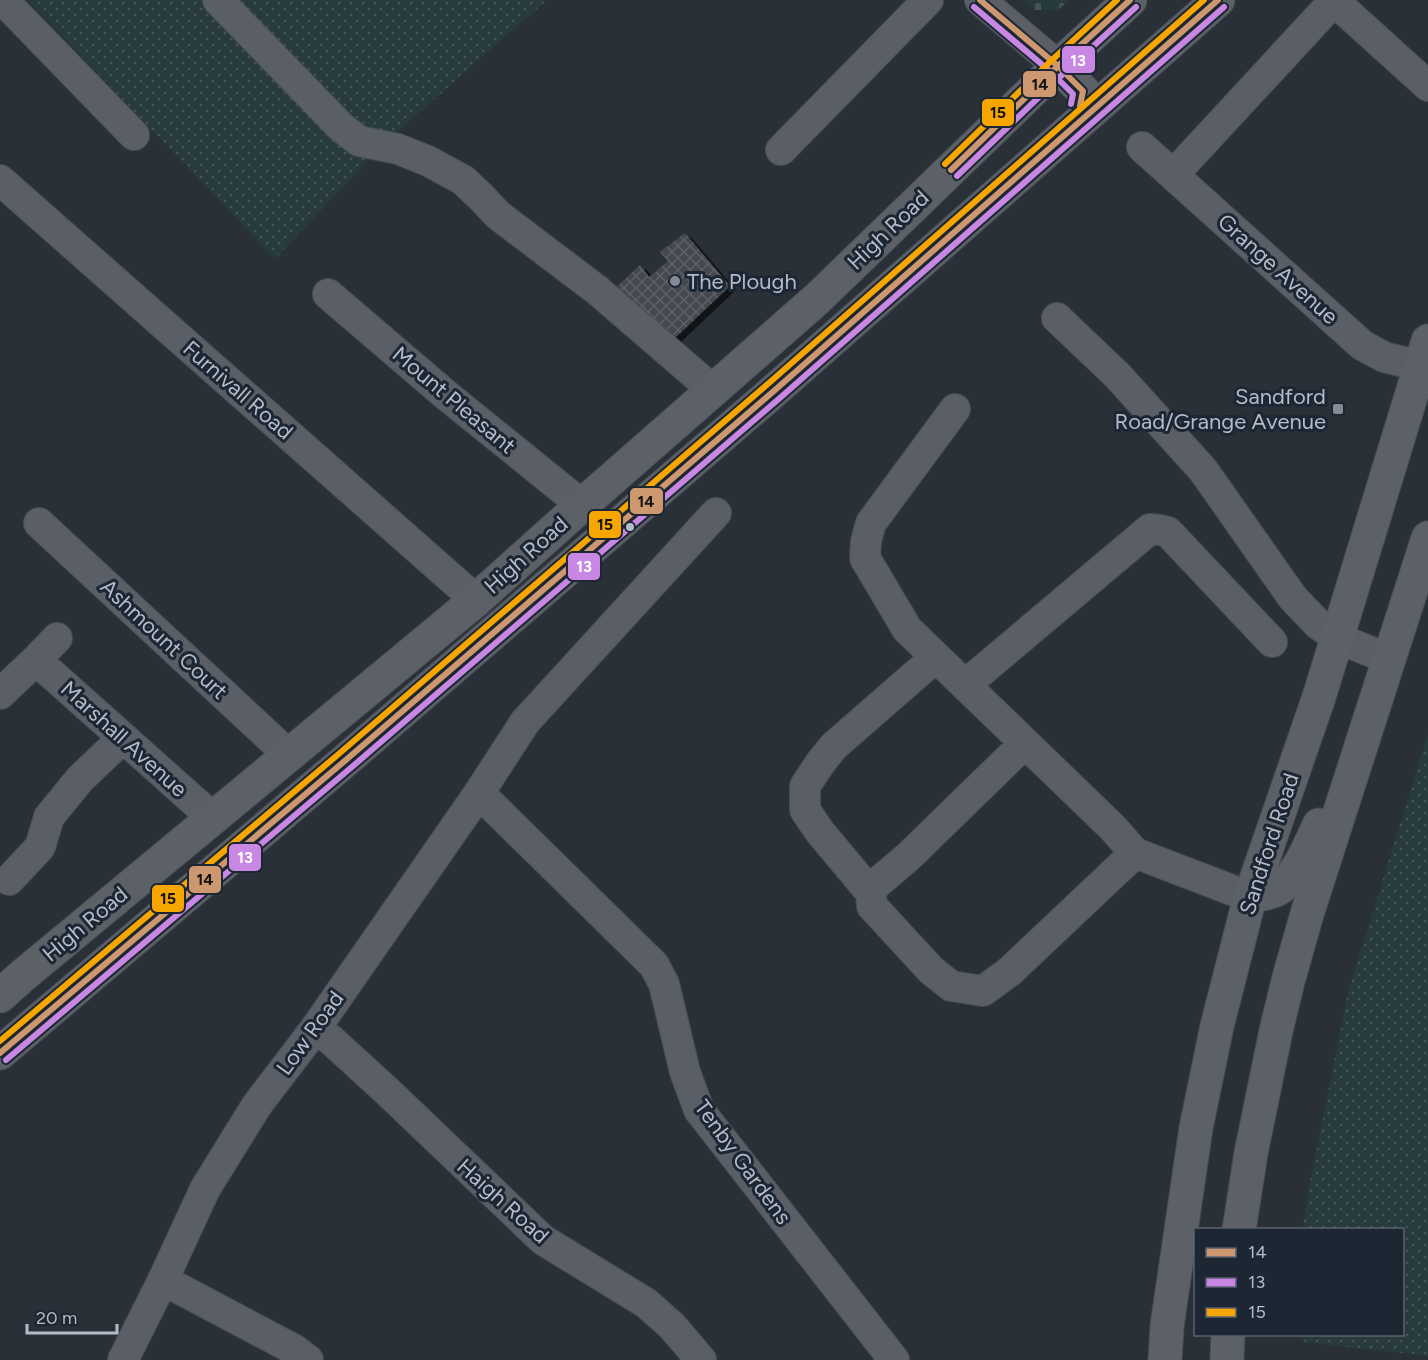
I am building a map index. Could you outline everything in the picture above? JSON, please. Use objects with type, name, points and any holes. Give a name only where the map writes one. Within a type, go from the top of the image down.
[{"type":"main road","name":"High Road","points":[[0,996],[476,600],[817,299],[1058,66],[1130,0]]},
{"type":"main road","points":[[1083,91],[1093,89],[1194,0]]},
{"type":"main road","name":"High Road","points":[[0,1053],[392,721],[1218,0]]},
{"type":"main road","points":[[1058,66],[1083,91]]},
{"type":"main road","points":[[1077,124],[1083,91]]},
{"type":"main road","name":"Sandford Road","points":[[1165,1360],[1167,1326],[1196,1128],[1217,1026],[1250,897],[1319,697],[1425,359]]},
{"type":"main road","points":[[1239,1228],[1251,1153],[1288,981],[1307,914],[1428,538]]},
{"type":"main road","points":[[1250,897],[1281,887],[1292,875],[1305,855],[1365,732]]},
{"type":"main road","points":[[1227,1360],[1228,1336]]},
{"type":"street","points":[[3,0],[134,135]]},
{"type":"street","points":[[218,0],[334,119],[359,141],[398,149],[429,161],[463,180],[498,215],[597,290],[713,390]]},
{"type":"street","points":[[782,150],[928,0]]},
{"type":"street","points":[[980,0],[1058,66]]},
{"type":"street","points":[[1173,175],[1333,1],[1428,86]]},
{"type":"street","name":"Grange Avenue","points":[[1142,147],[1362,345],[1384,357],[1425,359]]},
{"type":"street","name":"Furnivall Road","points":[[0,180],[476,600]]},
{"type":"street","name":"Mount Pleasant","points":[[328,294],[446,395],[582,505]]},
{"type":"street","points":[[1057,318],[1117,375],[1203,470],[1293,598],[1318,624],[1337,638],[1389,659]]},
{"type":"street","points":[[955,410],[871,523],[866,541],[865,558],[907,629],[1113,828],[1135,853],[1250,897]]},
{"type":"street","name":"Low Road","points":[[123,1360],[205,1189],[256,1105],[315,1029],[479,793],[525,722],[716,513]]},
{"type":"street","name":"Ashmount Court","points":[[39,523],[290,756]]},
{"type":"street","points":[[965,685],[1150,529],[1168,532],[1272,642]]},
{"type":"street","points":[[0,694],[57,638]]},
{"type":"street","points":[[871,893],[820,832],[805,810],[805,786],[834,746],[936,657]]},
{"type":"street","name":"Marshall Avenue","points":[[36,660],[213,818]]},
{"type":"street","points":[[9,880],[40,847],[49,817],[80,779],[123,738]]},
{"type":"street","points":[[1025,743],[908,857],[875,885],[871,893],[872,906],[931,970],[951,986],[983,991],[1009,972],[1135,853]]},
{"type":"street","name":"Tenby Gardens","points":[[479,793],[654,965],[664,984],[685,1072],[699,1110],[894,1360]]},
{"type":"street","name":"Haigh Road","points":[[315,1029],[330,1039],[380,1084],[543,1240],[646,1302],[672,1326],[701,1360]]},
{"type":"street","points":[[163,1280],[295,1350],[308,1360]]},
{"type":"green space","points":[[28,0],[547,0],[387,141],[275,259]]},
{"type":"green space","points":[[1022,0],[1069,0],[1058,10],[1034,10]]},
{"type":"green space","points":[[1428,734],[1428,1356],[1305,1342],[1300,1336],[1404,1336],[1404,1228],[1303,1228],[1348,992]]},
{"type":"building","name":"The Plough","points":[[685,233],[730,286],[675,338],[653,319],[646,325],[607,296],[640,265],[649,277],[668,261],[660,252]]},
{"type":"transit line","name":"14","points":[[980,0],[1058,66],[1083,91],[1080,106]]},
{"type":"transit line","name":"15","points":[[945,164],[1117,0]]},
{"type":"transit line","name":"14","points":[[951,170],[1130,0]]},
{"type":"transit line","name":"15","points":[[0,1041],[341,752],[769,383],[1204,0]]},
{"type":"transit line","name":"14","points":[[0,1053],[347,759],[775,390],[1218,0]]},
{"type":"transit line","name":"13","points":[[974,7],[1052,73],[1073,94],[1071,104]]},
{"type":"transit line","name":"13","points":[[957,176],[1136,7]]},
{"type":"transit line","name":"13","points":[[6,1060],[353,766],[781,397],[1224,7]]},
{"type":"place","name":"The Plough","points":[[675,281]]},
{"type":"place","name":"Sandford Road/Grange Avenue","points":[[1338,409]]}]
